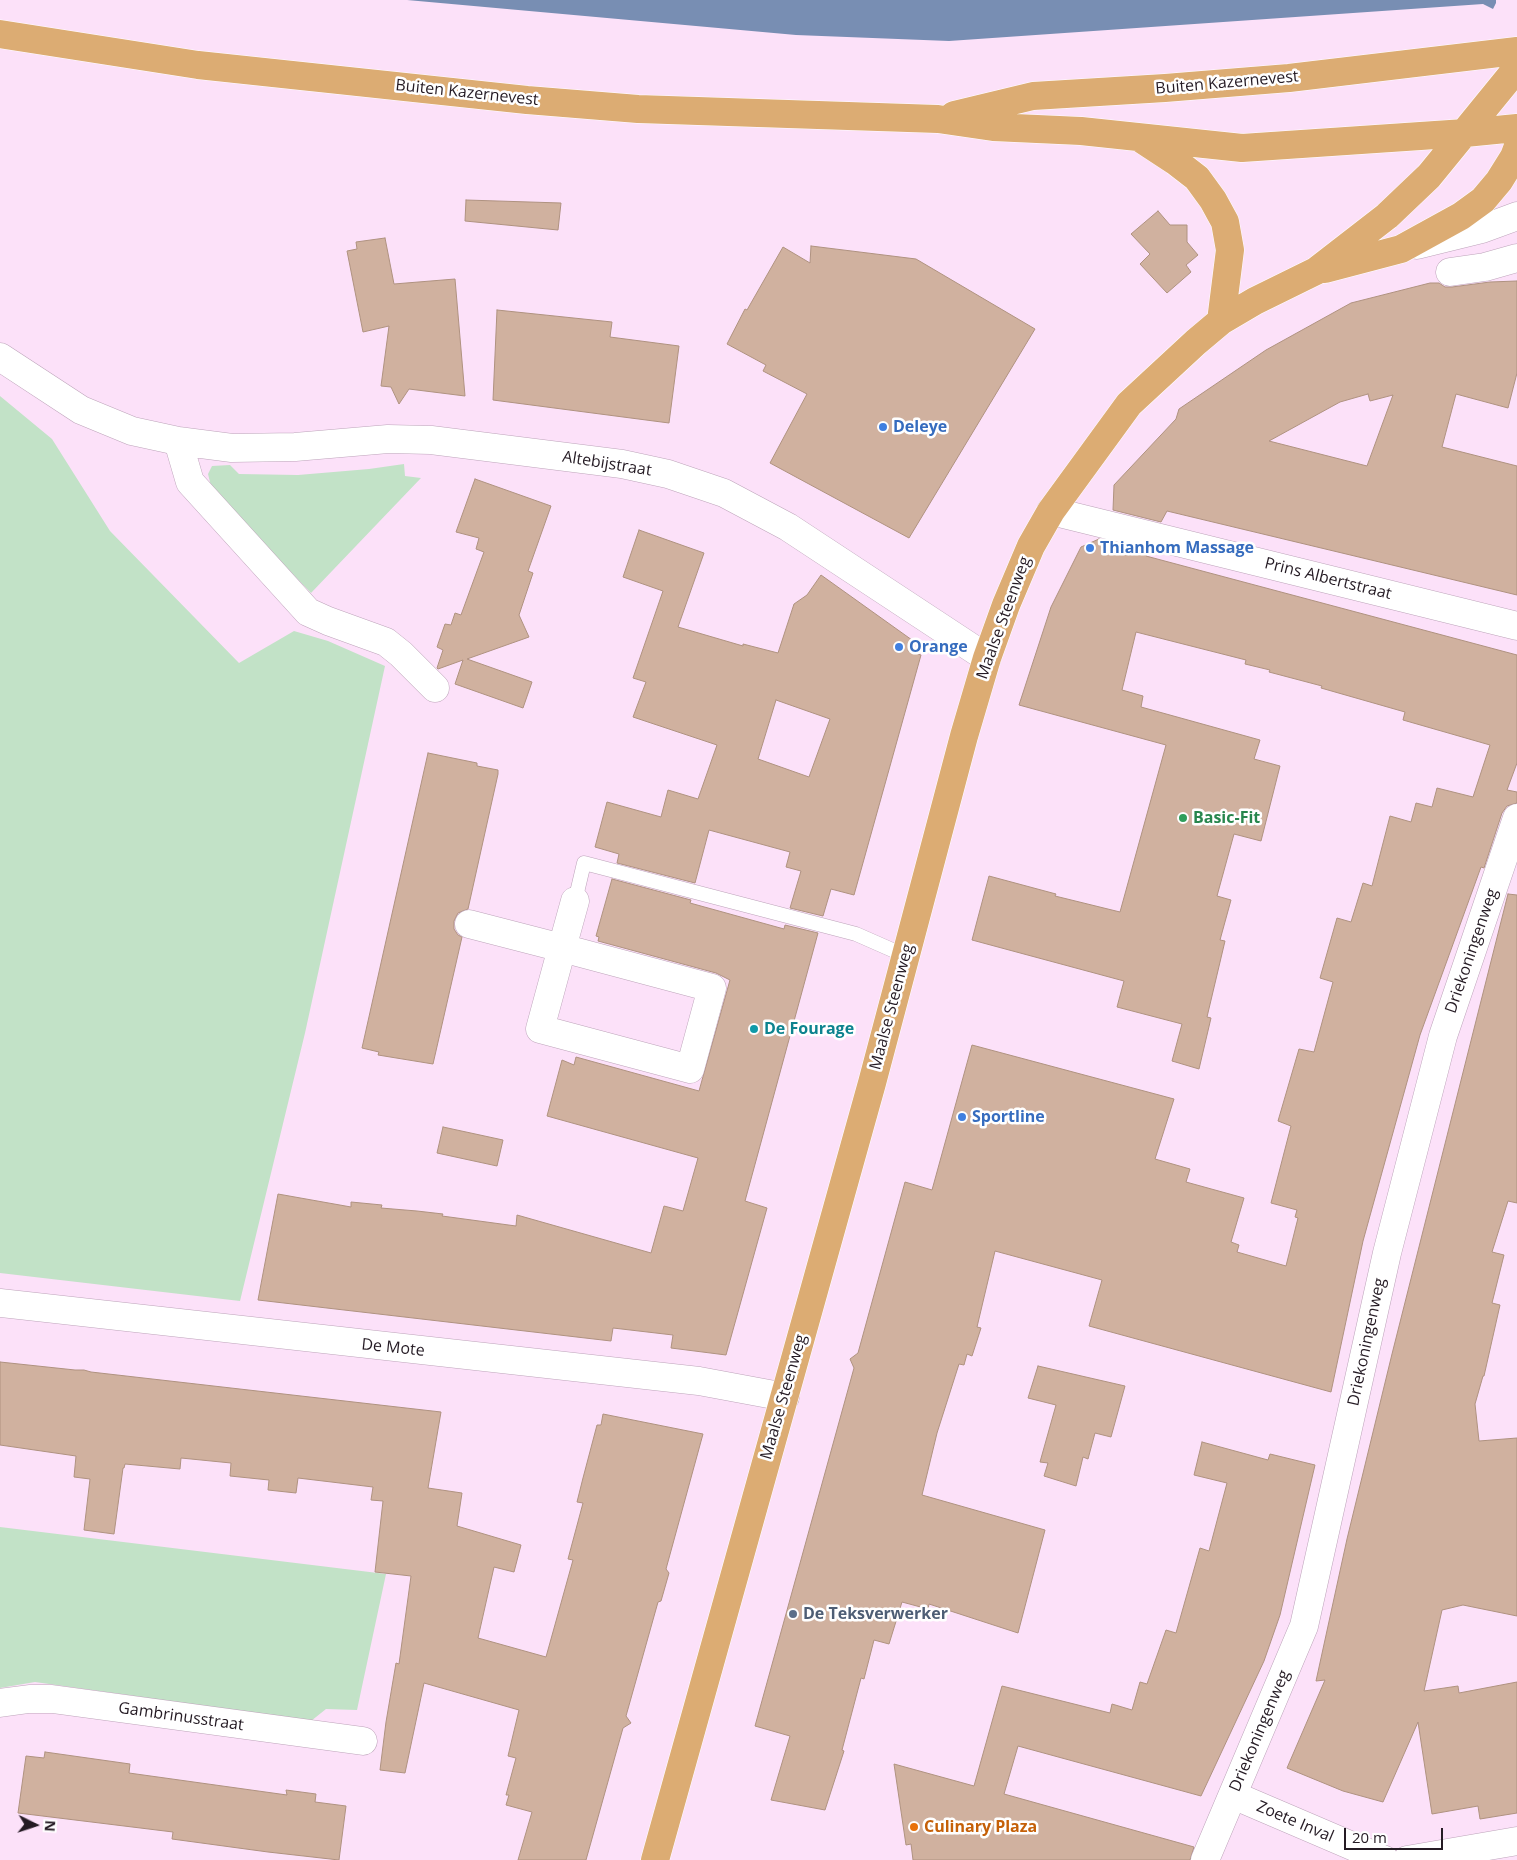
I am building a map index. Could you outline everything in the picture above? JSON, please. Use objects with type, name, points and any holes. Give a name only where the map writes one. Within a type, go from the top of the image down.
[{"type":"main road","name":"Buiten Kazernevest","points":[[0,34],[198,65],[536,101],[638,109],[938,119],[993,126],[1081,131],[1242,148],[1517,128]]},
{"type":"main road","name":"Buiten Kazernevest","points":[[938,119],[1033,96],[1289,78],[1517,51]]},
{"type":"main road","name":"Maalse Steenweg","points":[[656,1860],[906,956],[964,736],[987,658],[1006,605],[1028,554],[1051,511],[1129,404],[1221,321],[1255,301],[1316,271],[1387,216],[1430,176],[1517,68]]},
{"type":"main road","points":[[1138,137],[1197,178],[1213,200],[1225,222],[1230,250],[1221,321]]},
{"type":"main road","name":"Maalse Steenweg","points":[[1316,271],[1401,249],[1461,216],[1483,200],[1499,181],[1517,149]]},
{"type":"street","name":"Maalse Steenweg","points":[[1401,249],[1482,229],[1517,216]]},
{"type":"street","points":[[1450,272],[1485,267],[1517,258]]},
{"type":"street","name":"Altebijstraat","points":[[0,357],[81,410],[132,430],[178,441],[232,448],[295,447],[388,439],[431,440],[622,464],[668,474],[724,493],[788,527],[987,658]]},
{"type":"street","points":[[178,441],[190,482],[308,612],[386,642],[402,654],[435,688]]},
{"type":"street","name":"Prins Albertstraat","points":[[1051,511],[1517,626]]},
{"type":"street","name":"Driekoningenweg","points":[[1205,1860],[1304,1626],[1387,1253],[1441,1045],[1517,818]]},
{"type":"street","points":[[469,924],[562,948],[712,988],[690,1069],[540,1029],[562,948],[574,901]]},
{"type":"street","name":"De Mote","points":[[0,1303],[699,1381],[785,1397]]},
{"type":"street","name":"Gambrinusstraat","points":[[0,1703],[29,1699],[52,1699],[363,1741]]},
{"type":"street","name":"Zoete Inval","points":[[1233,1795],[1384,1860]]},
{"type":"street","points":[[1407,1860],[1517,1841]]},
{"type":"lane","points":[[574,901],[584,863],[856,934],[906,956]]},
{"type":"green space","points":[[0,396],[52,439],[110,531],[239,663],[294,631],[328,641],[385,666],[305,1033],[240,1301],[0,1273]]},
{"type":"green space","points":[[404,464],[405,476],[421,478],[311,593],[222,501],[211,486],[208,474],[212,466],[230,465],[239,474],[298,475]]},
{"type":"green space","points":[[0,1527],[386,1574],[357,1710],[326,1709],[311,1721],[35,1682],[0,1688]]},
{"type":"water","points":[[407,0],[1496,0],[1496,3],[1493,9],[1483,4],[949,41],[796,35]]},
{"type":"building","points":[[466,200],[561,203],[558,230],[465,221]]},
{"type":"building","points":[[1158,211],[1170,225],[1187,225],[1187,242],[1198,255],[1186,265],[1191,272],[1167,293],[1140,264],[1150,254],[1131,234]]},
{"type":"building","points":[[385,238],[394,284],[455,279],[465,396],[409,389],[399,404],[391,387],[381,386],[389,326],[363,332],[347,251],[357,249],[356,242]]},
{"type":"building","name":"Deleye","points":[[811,246],[916,259],[1035,329],[909,538],[770,463],[807,394],[763,371],[766,365],[727,344],[745,309],[747,310],[783,247],[810,263]]},
{"type":"building","points":[[1517,281],[1517,373],[1508,408],[1456,394],[1442,447],[1517,466],[1517,595],[1167,511],[1161,522],[1113,510],[1114,485],[1176,419],[1179,409],[1266,350],[1351,303],[1430,283],[1439,283],[1445,287],[1452,287]],"holes":[[[1368,394],[1370,401],[1393,395],[1367,466],[1269,441],[1340,402]]]},
{"type":"building","points":[[497,310],[612,322],[610,337],[679,346],[669,423],[493,400]]},
{"type":"building","points":[[475,479],[551,506],[528,571],[533,573],[519,615],[529,637],[467,659],[532,682],[523,708],[455,684],[463,660],[437,668],[443,650],[437,647],[445,624],[451,625],[455,613],[461,615],[484,552],[476,549],[479,538],[456,532]]},
{"type":"building","points":[[639,530],[704,553],[678,627],[743,646],[743,644],[778,653],[794,604],[807,595],[821,575],[912,640],[908,651],[921,655],[854,895],[831,889],[823,916],[790,908],[801,871],[786,867],[790,852],[709,830],[695,883],[617,863],[619,854],[595,847],[607,802],[661,817],[668,790],[698,799],[717,745],[633,717],[646,682],[633,678],[663,591],[623,577]],"holes":[[[776,700],[830,719],[809,777],[758,759]]]},
{"type":"building","points":[[1099,539],[1148,551],[1146,556],[1517,655],[1517,763],[1507,790],[1517,792],[1517,803],[1507,806],[1502,813],[1484,868],[1481,867],[1420,1035],[1363,1241],[1331,1392],[1089,1326],[1102,1280],[995,1251],[977,1327],[981,1328],[972,1356],[967,1354],[964,1365],[959,1364],[937,1433],[922,1495],[1045,1530],[1018,1633],[929,1604],[928,1609],[902,1602],[889,1644],[874,1640],[864,1679],[861,1678],[842,1750],[844,1751],[825,1810],[771,1800],[790,1736],[755,1726],[854,1368],[850,1359],[858,1353],[905,1182],[932,1190],[972,1045],[1174,1099],[1155,1159],[1190,1169],[1186,1182],[1244,1198],[1231,1242],[1239,1245],[1237,1252],[1286,1266],[1298,1218],[1295,1217],[1297,1210],[1271,1203],[1291,1126],[1278,1121],[1299,1049],[1314,1052],[1333,982],[1320,978],[1337,918],[1351,922],[1363,883],[1372,886],[1390,816],[1411,822],[1416,803],[1432,807],[1437,788],[1473,797],[1490,745],[1403,720],[1405,712],[1321,688],[1322,686],[1269,672],[1270,670],[1245,664],[1246,660],[1136,632],[1122,690],[1143,696],[1141,707],[1260,740],[1254,759],[1280,766],[1261,841],[1234,834],[1217,896],[1231,900],[1220,940],[1225,941],[1207,1017],[1211,1018],[1199,1069],[1172,1061],[1182,1024],[1117,1007],[1124,981],[972,940],[989,876],[1056,894],[1055,896],[1120,912],[1166,745],[1019,705],[1051,607],[1081,547]]},
{"type":"building","points":[[428,753],[477,763],[477,766],[498,770],[468,909],[458,913],[454,921],[454,929],[462,937],[433,1064],[378,1055],[379,1052],[362,1048]]},
{"type":"building","points":[[612,879],[691,900],[690,903],[784,929],[785,925],[818,933],[745,1201],[767,1208],[726,1355],[671,1348],[673,1335],[613,1328],[611,1341],[258,1300],[278,1194],[351,1207],[351,1202],[382,1205],[381,1208],[443,1214],[442,1216],[516,1226],[517,1215],[651,1253],[664,1206],[683,1211],[698,1158],[547,1116],[562,1060],[574,1065],[576,1057],[699,1091],[730,980],[716,973],[598,941],[599,937],[596,936]]},
{"type":"building","points":[[1508,894],[1517,895],[1517,1203],[1508,1201],[1492,1252],[1504,1255],[1492,1303],[1500,1305],[1484,1376],[1475,1404],[1479,1441],[1517,1438],[1517,1616],[1463,1605],[1442,1610],[1424,1691],[1458,1686],[1459,1693],[1517,1682],[1517,1813],[1480,1819],[1478,1806],[1432,1814],[1418,1722],[1383,1802],[1343,1791],[1287,1768],[1325,1680],[1316,1681],[1347,1539]]},
{"type":"building","points":[[443,1127],[503,1140],[497,1166],[437,1153]]},
{"type":"building","points":[[0,1362],[84,1370],[441,1412],[428,1488],[462,1493],[457,1526],[521,1545],[514,1572],[494,1567],[478,1638],[546,1657],[573,1560],[568,1559],[583,1503],[577,1502],[597,1425],[601,1425],[603,1414],[703,1434],[666,1569],[669,1573],[661,1601],[658,1602],[626,1716],[631,1723],[623,1728],[586,1860],[518,1860],[532,1812],[506,1805],[509,1795],[506,1795],[516,1758],[508,1756],[519,1710],[424,1683],[405,1773],[380,1770],[396,1663],[399,1664],[411,1576],[375,1572],[383,1501],[371,1500],[373,1487],[298,1478],[296,1493],[268,1490],[269,1480],[230,1476],[231,1463],[181,1458],[180,1469],[125,1464],[114,1534],[84,1530],[90,1479],[74,1477],[76,1456],[0,1445]]},
{"type":"building","points":[[1038,1366],[1125,1386],[1111,1437],[1095,1433],[1088,1459],[1083,1457],[1076,1486],[1044,1476],[1048,1463],[1040,1462],[1056,1405],[1028,1398]]},
{"type":"building","points":[[1202,1442],[1268,1460],[1270,1454],[1315,1465],[1280,1615],[1264,1661],[1201,1796],[1018,1746],[1004,1794],[1194,1847],[1190,1860],[913,1860],[911,1844],[906,1845],[894,1764],[974,1786],[1002,1686],[1110,1713],[1112,1704],[1132,1710],[1140,1682],[1147,1684],[1166,1630],[1176,1633],[1200,1548],[1209,1551],[1227,1483],[1194,1475]]},
{"type":"building","points":[[45,1752],[130,1764],[129,1773],[287,1795],[286,1790],[316,1794],[315,1802],[346,1806],[339,1860],[172,1839],[173,1832],[18,1813],[26,1756],[44,1758]]},
{"type":"place","name":"Deleye","points":[[883,427]]},
{"type":"place","name":"Thianhom Massage","points":[[1090,548]]},
{"type":"place","name":"Orange","points":[[899,647]]},
{"type":"place","name":"Basic-Fit","points":[[1183,818]]},
{"type":"place","name":"De Fourage","points":[[754,1029]]},
{"type":"place","name":"Sportline","points":[[962,1117]]},
{"type":"place","name":"De Teksverwerker","points":[[793,1614]]},
{"type":"place","name":"Culinary Plaza","points":[[914,1827]]}]
